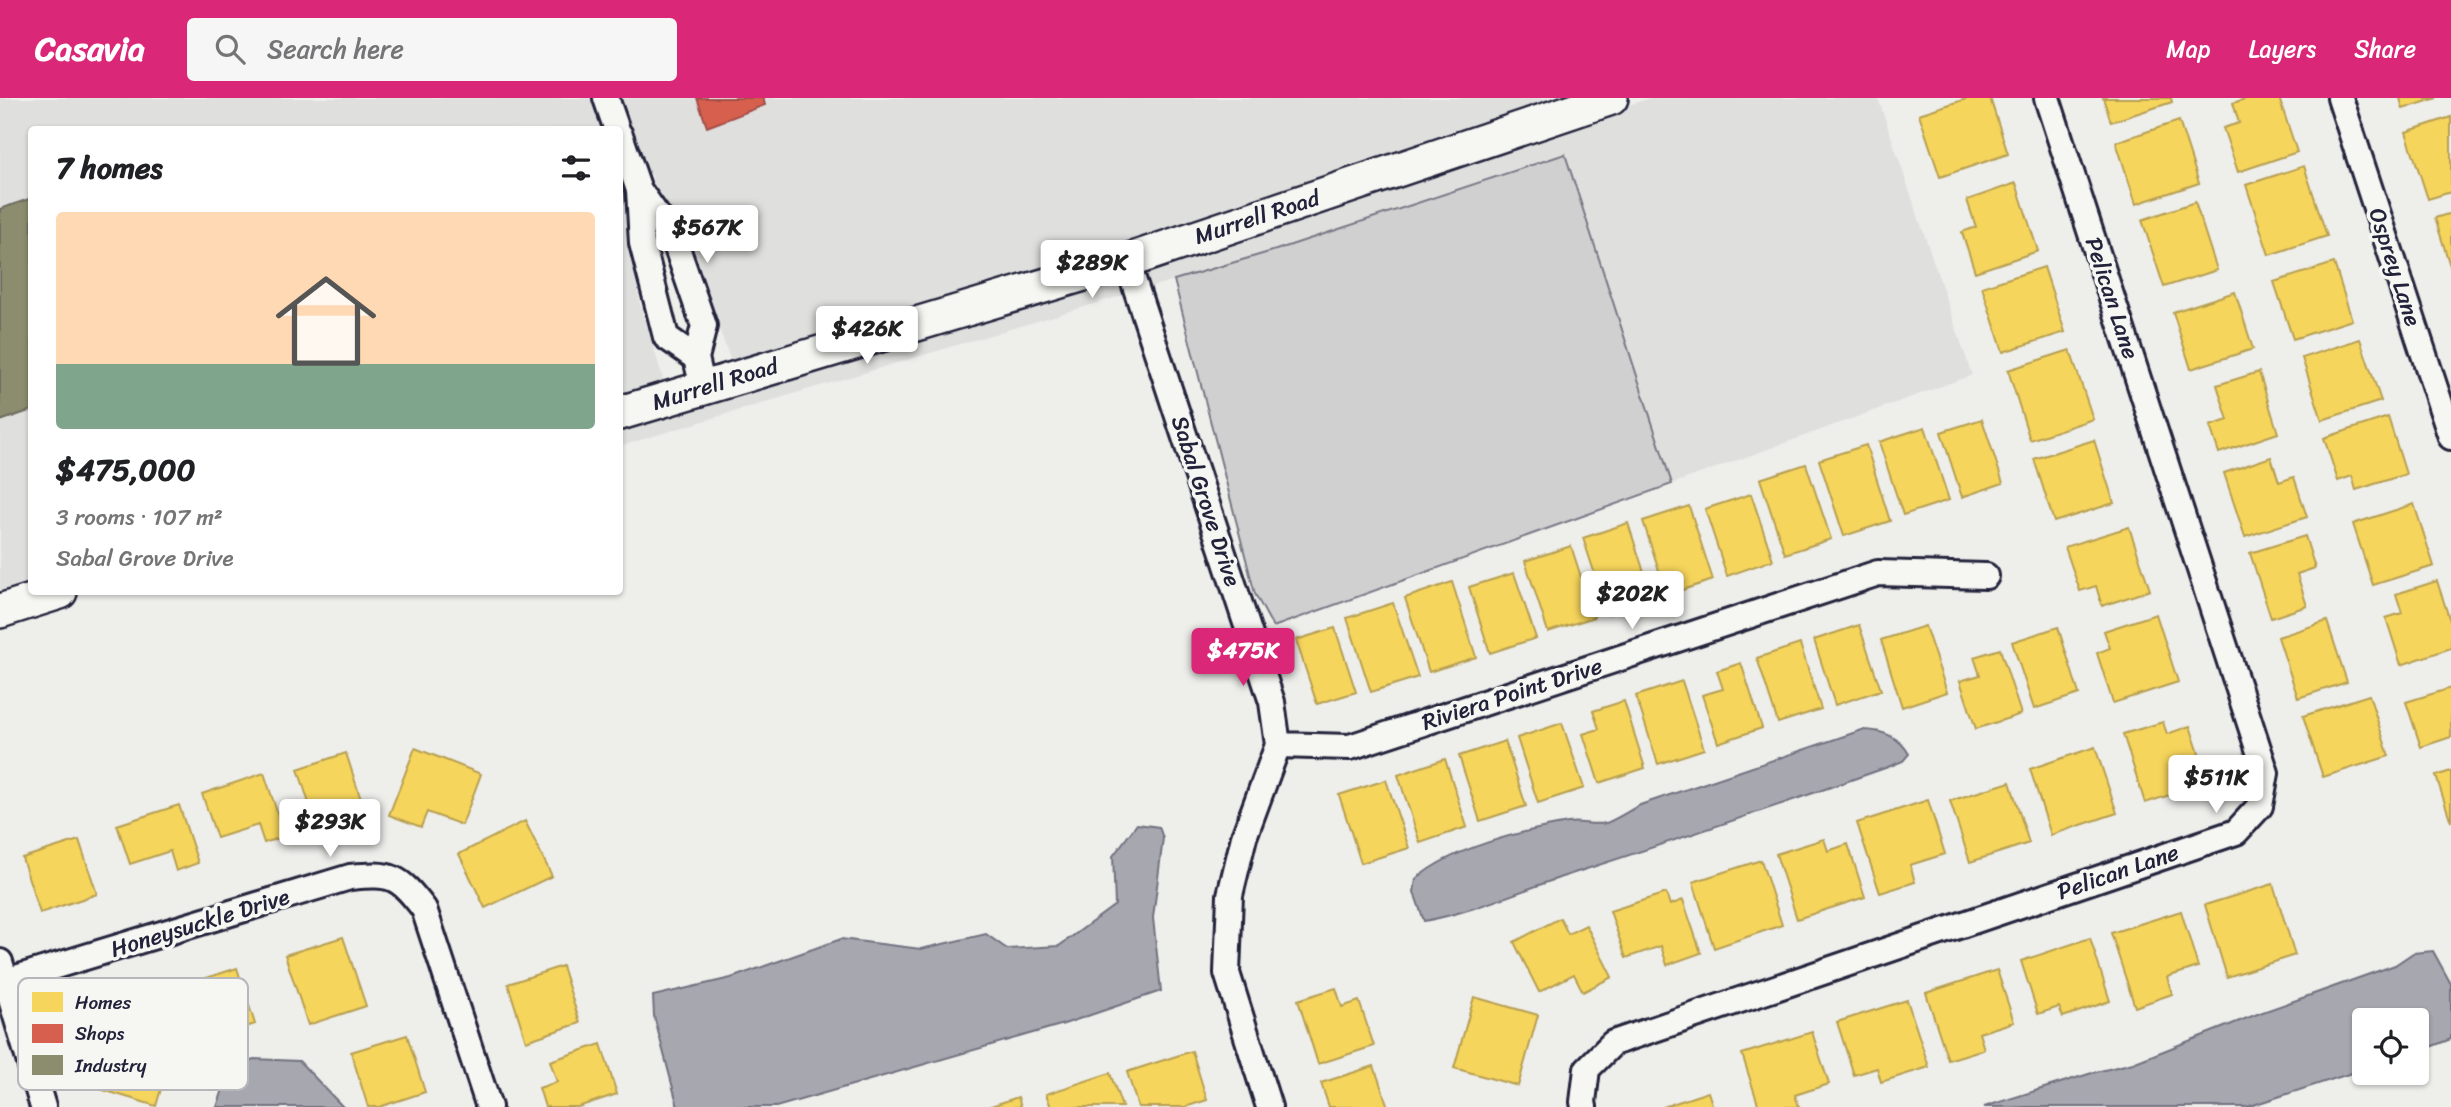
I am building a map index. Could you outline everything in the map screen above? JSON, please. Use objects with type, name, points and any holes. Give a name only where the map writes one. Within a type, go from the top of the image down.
[{"type":"street","points":[[606,98],[616,126]]},
{"type":"street","name":"Murrell Road","points":[[623,411],[700,372],[1127,261],[1611,98]]},
{"type":"street","name":"Pelican Lane","points":[[1584,1107],[1587,1069],[1613,1043],[2236,832],[2260,806],[2266,773],[2048,98]]},
{"type":"street","name":"Osprey Lane","points":[[2340,98],[2451,437]]},
{"type":"street","points":[[623,144],[639,190],[642,243],[666,337],[700,372]]},
{"type":"street","points":[[639,190],[674,239],[700,314],[704,326],[700,372]]},
{"type":"street","name":"Sabal Grove Drive","points":[[1127,261],[1272,702],[1278,745],[1244,837],[1230,895],[1227,973],[1269,1107]]},
{"type":"street","name":"Riviera Point Drive","points":[[1278,745],[1350,747],[1878,573],[1986,576]]},
{"type":"street","points":[[0,611],[51,595]]},
{"type":"street","name":"Honeysuckle Drive","points":[[3,972],[350,877],[382,874],[407,886],[424,909],[488,1107]]},
{"type":"street","points":[[3,972],[18,1023]]},
{"type":"street","points":[[38,1090],[43,1107]]},
{"type":"shaded area","points":[[0,98],[591,98],[601,126],[28,126],[28,588],[0,597]]},
{"type":"shaded area","points":[[622,98],[1571,98],[1123,248],[732,364],[683,230],[653,185],[652,175],[649,175]]},
{"type":"shaded area","points":[[1650,98],[1878,98],[1972,375],[1672,484],[1565,154],[1276,250],[1151,287],[1145,268]]},
{"type":"shaded area","points":[[1565,154],[1672,484],[1273,627],[1255,594],[1174,280],[1276,250]]},
{"type":"shaded area","points":[[623,192],[640,304],[665,385],[623,399]]},
{"type":"shaded area","points":[[1118,277],[1124,295],[623,445],[623,425]]},
{"type":"shaded area","points":[[1862,730],[1889,735],[1909,754],[1903,761],[1809,795],[1481,906],[1424,921],[1414,892],[1416,879],[1448,858],[1488,842],[1550,826],[1606,823],[1640,805]]},
{"type":"shaded area","points":[[1137,824],[1159,827],[1163,838],[1153,918],[1161,991],[1064,1024],[776,1107],[678,1107],[654,1016],[653,996],[731,978],[841,939],[921,949],[986,934],[1007,949],[1059,946],[1115,905],[1113,856]]},
{"type":"shaded area","points":[[2433,951],[2451,984],[2451,1039],[2429,1047],[2429,1008],[2352,1008],[2352,1073],[2247,1107],[1984,1107],[2133,1063],[2260,1013],[2395,965],[2413,953]]},
{"type":"shaded area","points":[[248,1061],[299,1061],[343,1107],[217,1107],[223,1090],[248,1090]]},
{"type":"building: Homes","points":[[1969,98],[1990,98],[2008,154],[1940,177],[1919,114]]},
{"type":"building: Homes","points":[[2103,98],[2171,98],[2172,102],[2111,122]]},
{"type":"building: Homes","points":[[2248,98],[2279,98],[2297,152],[2238,172],[2223,128],[2239,123],[2233,103]]},
{"type":"building: Homes","points":[[2400,98],[2437,98],[2403,109]]},
{"type":"building: Homes","points":[[2451,117],[2451,192],[2428,199],[2406,132]]},
{"type":"building: Homes","points":[[2179,121],[2199,183],[2136,204],[2116,142]]},
{"type":"building: Homes","points":[[2304,166],[2327,236],[2269,255],[2246,185]]},
{"type":"building: Homes","points":[[2016,183],[2038,251],[1975,272],[1962,232],[1976,227],[1967,200]]},
{"type":"building: Homes","points":[[2195,202],[2217,270],[2164,287],[2142,220]]},
{"type":"building: Homes","points":[[2451,213],[2451,269],[2435,218]]},
{"type":"building: Homes","points":[[2334,263],[2352,320],[2293,339],[2274,282]]},
{"type":"building: Homes","points":[[2044,267],[2065,332],[2003,352],[1982,287]]},
{"type":"building: Homes","points":[[2235,292],[2253,349],[2191,369],[2173,312]]},
{"type":"building: Homes","points":[[2360,339],[2381,401],[2322,420],[2302,358]]},
{"type":"building: Homes","points":[[2070,350],[2093,419],[2030,440],[2008,370]]},
{"type":"building: Homes","points":[[2259,372],[2278,433],[2219,453],[2210,426],[2228,420],[2217,385]]},
{"type":"building: Homes","points":[[2388,417],[2406,474],[2356,490],[2352,476],[2338,481],[2324,438]]},
{"type":"building: Homes","points":[[1982,419],[2003,483],[1962,497],[1941,432]]},
{"type":"building: Homes","points":[[1925,427],[1949,500],[1903,515],[1879,442]]},
{"type":"building: Homes","points":[[2094,440],[2114,503],[2054,522],[2034,459]]},
{"type":"building: Homes","points":[[1866,445],[1890,521],[1844,536],[1819,460]]},
{"type":"building: Homes","points":[[2271,457],[2279,482],[2294,477],[2307,517],[2245,537],[2224,473]]},
{"type":"building: Homes","points":[[1806,464],[1831,539],[1785,554],[1760,479]]},
{"type":"building: Homes","points":[[1751,494],[1773,560],[1727,576],[1705,509]]},
{"type":"building: Homes","points":[[2414,504],[2434,566],[2373,585],[2353,524]]},
{"type":"building: Homes","points":[[1689,506],[1713,580],[1667,595],[1643,521]]},
{"type":"building: Homes","points":[[1628,523],[1653,600],[1608,614],[1583,538]]},
{"type":"building: Homes","points":[[2129,527],[2150,590],[2102,606],[2096,586],[2080,591],[2065,547]]},
{"type":"building: Homes","points":[[2305,536],[2315,568],[2297,574],[2307,606],[2271,618],[2250,553]]},
{"type":"building: Homes","points":[[1571,546],[1594,617],[1548,632],[1525,561]]},
{"type":"building: Homes","points":[[1514,573],[1536,638],[1490,653],[1469,587]]},
{"type":"building: Homes","points":[[2437,581],[2451,624],[2451,648],[2401,665],[2386,618],[2402,613],[2396,594]]},
{"type":"building: Homes","points":[[1452,582],[1476,657],[1429,672],[1405,598]]},
{"type":"building: Homes","points":[[1393,603],[1418,677],[1371,692],[1347,618]]},
{"type":"building: Homes","points":[[2156,614],[2178,682],[2113,703],[2097,653],[2110,648],[2104,631]]},
{"type":"building: Homes","points":[[2327,621],[2347,682],[2298,698],[2278,637]]},
{"type":"building: Homes","points":[[1859,625],[1881,690],[1835,705],[1814,640]]},
{"type":"building: Homes","points":[[1925,626],[1947,692],[1902,707],[1881,640]]},
{"type":"building: Homes","points":[[2058,627],[2079,694],[2034,709],[2012,642]]},
{"type":"building: Homes","points":[[1335,628],[1356,692],[1317,704],[1296,640]]},
{"type":"building: Homes","points":[[1800,644],[1821,709],[1778,723],[1757,658]]},
{"type":"building: Homes","points":[[2000,649],[2021,714],[1976,729],[1960,681],[1980,675],[1974,657]]},
{"type":"building: Homes","points":[[1741,663],[1762,728],[1718,743],[1702,695],[1723,689],[1717,671]]},
{"type":"building: Homes","points":[[1682,681],[1704,749],[1658,764],[1636,696]]},
{"type":"building: Homes","points":[[2451,688],[2451,737],[2421,747],[2406,702]]},
{"type":"building: Homes","points":[[2369,695],[2389,756],[2323,777],[2303,716]]},
{"type":"building: Homes","points":[[1624,701],[1645,768],[1599,783],[1583,734],[1599,729],[1593,711]]},
{"type":"building: Homes","points":[[2163,722],[2167,734],[2190,726],[2204,769],[2180,776],[2185,790],[2145,803],[2123,734]]},
{"type":"building: Homes","points":[[1562,723],[1584,788],[1538,803],[1517,738]]},
{"type":"building: Homes","points":[[1505,741],[1526,806],[1480,821],[1459,756]]},
{"type":"building: Homes","points":[[2095,747],[2117,813],[2051,835],[2030,769]]},
{"type":"building: Homes","points":[[415,748],[481,774],[462,825],[427,812],[421,827],[389,815]]},
{"type":"building: Homes","points":[[346,753],[365,812],[317,828],[298,769]]},
{"type":"building: Homes","points":[[1445,759],[1467,827],[1420,843],[1398,775]]},
{"type":"building: Homes","points":[[2451,771],[2451,822],[2436,776]]},
{"type":"building: Homes","points":[[264,773],[285,836],[264,843],[258,825],[217,838],[202,794]]},
{"type":"building: Homes","points":[[1386,780],[1409,848],[1361,863],[1339,795]]},
{"type":"building: Homes","points":[[2010,782],[2029,843],[1970,862],[1950,801]]},
{"type":"building: Homes","points":[[1928,800],[1945,854],[1910,865],[1915,882],[1880,893],[1857,823]]},
{"type":"building: Homes","points":[[179,805],[198,863],[176,871],[170,851],[130,864],[117,825]]},
{"type":"building: Homes","points":[[525,821],[552,876],[485,908],[459,854]]},
{"type":"building: Homes","points":[[1824,839],[1828,851],[1848,844],[1865,897],[1797,919],[1776,854]]},
{"type":"building: Homes","points":[[79,840],[97,894],[40,913],[22,858]]},
{"type":"building: Homes","points":[[1761,860],[1782,925],[1714,948],[1693,882]]},
{"type":"building: Homes","points":[[2273,884],[2295,955],[2227,977],[2205,905]]},
{"type":"building: Homes","points":[[1666,893],[1670,905],[1683,900],[1701,953],[1667,965],[1661,946],[1626,958],[1610,911]]},
{"type":"building: Homes","points":[[2181,911],[2198,967],[2167,977],[2172,994],[2135,1007],[2111,933]]},
{"type":"building: Homes","points":[[1560,918],[1568,934],[1586,925],[1612,977],[1583,992],[1574,974],[1539,992],[1514,942]]},
{"type":"building: Homes","points":[[343,937],[366,1006],[308,1025],[285,955]]},
{"type":"building: Homes","points":[[2090,938],[2110,1001],[2063,1017],[2059,1007],[2038,1014],[2021,961]]},
{"type":"building: Homes","points":[[562,966],[580,1023],[526,1041],[508,984]]},
{"type":"building: Homes","points":[[237,968],[240,978],[206,978]]},
{"type":"building: Homes","points":[[1997,970],[2014,1022],[1979,1033],[1984,1049],[1948,1060],[1926,993]]},
{"type":"building: Homes","points":[[1336,988],[1342,1007],[1359,1001],[1374,1046],[1318,1064],[1298,1000]]},
{"type":"building: Homes","points":[[1474,997],[1538,1015],[1518,1086],[1454,1068]]},
{"type":"building: Homes","points":[[1907,1000],[1929,1067],[1881,1082],[1877,1068],[1854,1075],[1837,1022]]},
{"type":"building: Homes","points":[[248,1002],[255,1024],[248,1026]]},
{"type":"building: Homes","points":[[1812,1032],[1829,1084],[1795,1095],[1799,1107],[1759,1107],[1742,1054]]},
{"type":"building: Homes","points":[[407,1035],[425,1092],[379,1107],[368,1107],[351,1052]]},
{"type":"building: Homes","points":[[601,1044],[617,1094],[578,1107],[545,1107],[539,1088],[557,1082],[550,1061]]},
{"type":"building: Homes","points":[[1192,1051],[1207,1100],[1185,1107],[1138,1107],[1127,1072]]},
{"type":"building: Homes","points":[[1374,1066],[1388,1107],[1329,1107],[1321,1083]]},
{"type":"building: Homes","points":[[1110,1073],[1122,1107],[1051,1107],[1046,1094]]},
{"type":"building: Homes","points":[[103,1090],[161,1090],[156,1106]]},
{"type":"building: Homes","points":[[1708,1092],[1713,1107],[1663,1107]]},
{"type":"building: Homes","points":[[1018,1097],[1021,1107],[988,1107]]},
{"type":"building: Shops","points":[[697,98],[763,98],[765,105],[707,127]]},
{"type":"building: Industry","points":[[28,199],[28,411],[0,421],[0,209]]}]
